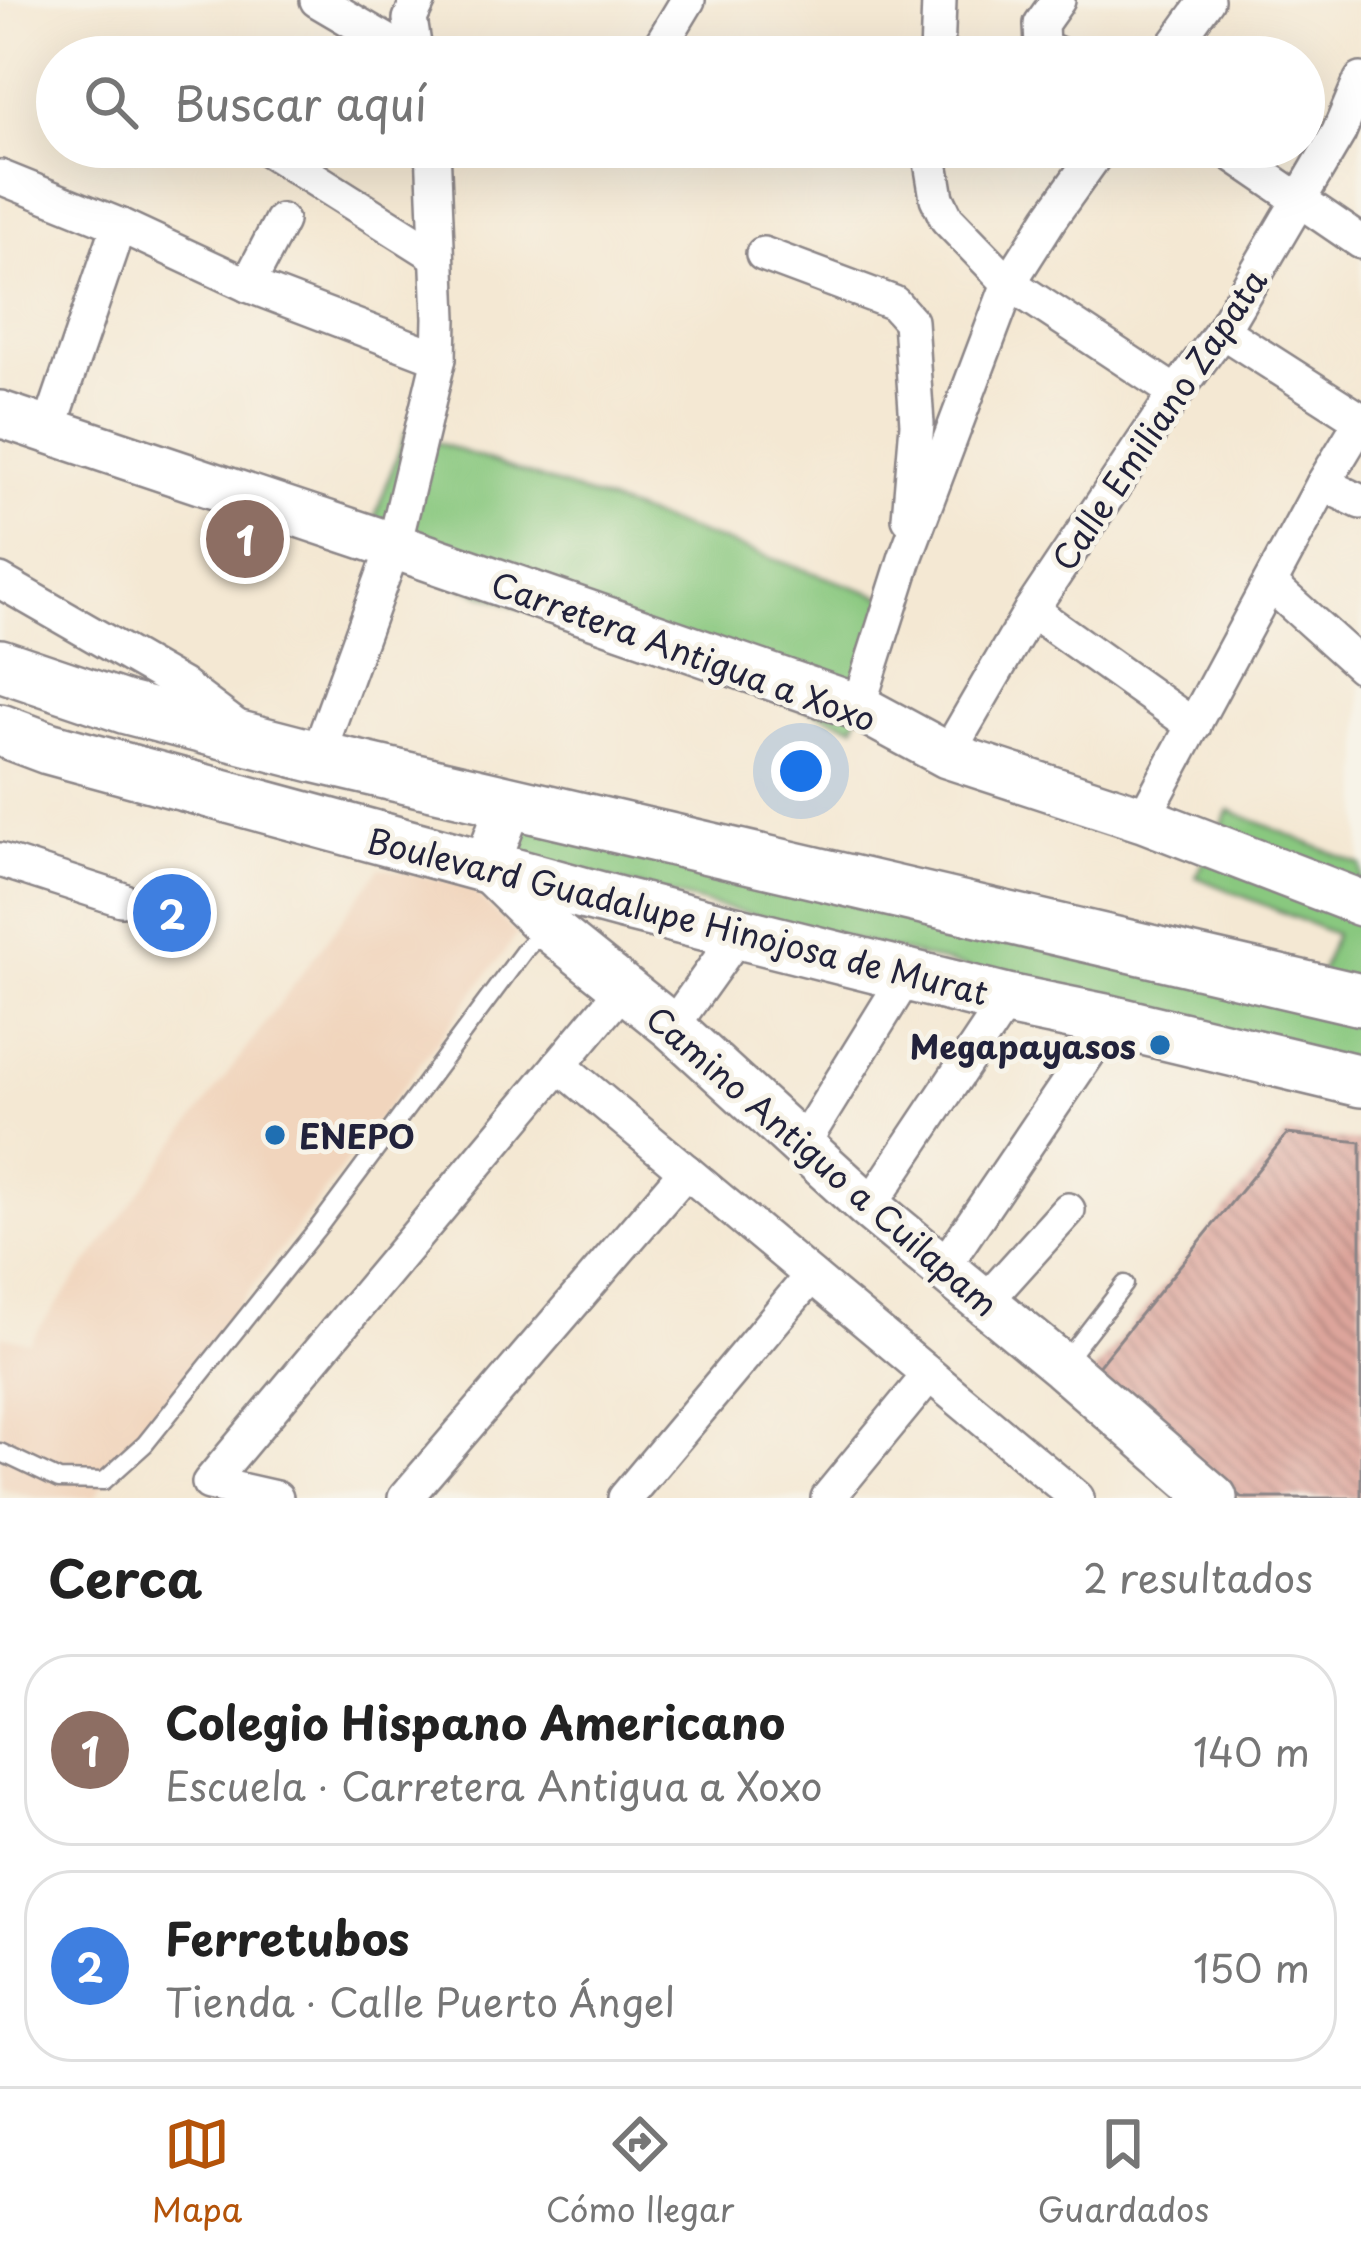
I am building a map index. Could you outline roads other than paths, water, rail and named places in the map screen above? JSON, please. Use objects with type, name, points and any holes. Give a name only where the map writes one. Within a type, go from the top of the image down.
[{"type":"main road","name":"Boulevard Guadalupe Hinojosa de Murat","points":[[0,665],[127,708],[317,757],[1361,1000]]},
{"type":"main road","name":"Boulevard Guadalupe Hinojosa de Murat","points":[[0,730],[48,748],[623,904],[1007,1000],[1110,1021],[1350,1085]]},
{"type":"street","points":[[317,0],[379,36]]},
{"type":"street","points":[[412,36],[410,19],[418,0]]},
{"type":"street","points":[[666,36],[688,0]]},
{"type":"street","points":[[938,36],[939,0]]},
{"type":"street","points":[[1042,36],[1041,24],[1058,0]]},
{"type":"street","points":[[1181,36],[1207,0]]},
{"type":"street","name":"Calle Emiliano Zapata","points":[[1325,156],[1361,80]]},
{"type":"street","points":[[297,168],[437,256]]},
{"type":"street","points":[[317,757],[394,546],[439,358],[434,168]]},
{"type":"street","points":[[932,168],[946,219],[1009,283],[1177,393]]},
{"type":"street","points":[[858,707],[906,556],[1009,283],[1086,168]]},
{"type":"street","points":[[1253,168],[1361,242]]},
{"type":"street","name":"Calle Emiliano Zapata","points":[[947,755],[1031,610],[1222,331],[1318,168]]},
{"type":"street","points":[[0,177],[248,285],[439,358]]},
{"type":"street","points":[[248,285],[281,221]]},
{"type":"street","points":[[49,430],[119,225]]},
{"type":"street","points":[[763,254],[893,303],[910,321],[917,424],[906,556]]},
{"type":"street","points":[[1143,819],[1361,420],[1222,331]]},
{"type":"street","name":"Carretera Antigua a Xoxo","points":[[0,414],[858,707],[947,755],[1143,819],[1361,903]]},
{"type":"street","points":[[1323,484],[1361,502]]},
{"type":"street","points":[[0,581],[181,686],[250,737]]},
{"type":"street","points":[[1270,584],[1361,666]]},
{"type":"street","points":[[1031,610],[1194,726]]},
{"type":"street","points":[[486,867],[510,802]]},
{"type":"street","points":[[0,895],[10,863],[121,898]]},
{"type":"street","name":"Camino Antiguo a Cuilapam","points":[[486,867],[546,926],[672,1027],[869,1207],[1214,1498]]},
{"type":"street","points":[[672,1027],[740,932]]},
{"type":"street","points":[[802,1145],[907,975]]},
{"type":"street","points":[[276,1498],[208,1483],[623,989]]},
{"type":"street","points":[[869,1207],[1007,1000]]},
{"type":"street","points":[[942,1269],[1110,1021]]},
{"type":"street","points":[[559,1065],[1077,1498]]},
{"type":"street","points":[[406,1498],[686,1171]]},
{"type":"street","points":[[986,1302],[1068,1210]]},
{"type":"street","points":[[625,1498],[811,1276]]},
{"type":"street","points":[[828,1498],[929,1375]]},
{"type":"lane","points":[[0,1452],[58,1480],[104,1480],[145,1444],[320,1225],[546,926]]},
{"type":"lane","points":[[1063,1366],[1126,1284]]},
{"type":"place","name":"Colegio Hispano Americano","points":[[245,539]]},
{"type":"place","name":"Ferretubos","points":[[172,913]]},
{"type":"place","name":"Megapayasos","points":[[1160,1045]]},
{"type":"place","name":"ENEPO","points":[[275,1135]]}]
